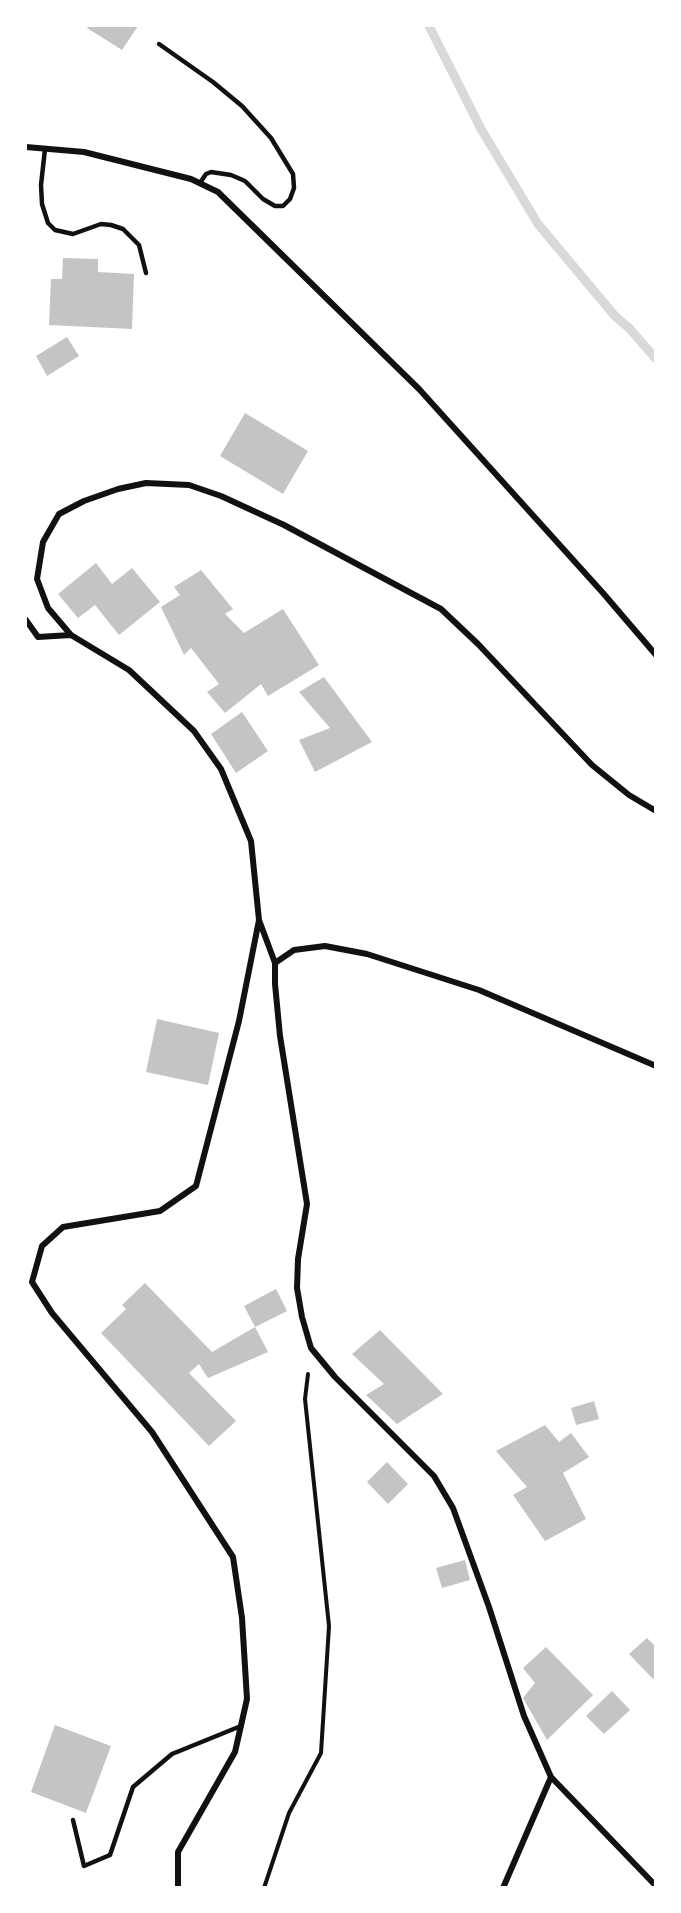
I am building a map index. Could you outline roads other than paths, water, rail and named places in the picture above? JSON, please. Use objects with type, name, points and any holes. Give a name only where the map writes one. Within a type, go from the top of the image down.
[{"type":"street","points":[[26,147],[84,152],[191,179],[218,192],[419,389],[656,654]]},
{"type":"street","points":[[656,811],[629,795],[592,765],[478,644],[441,609],[284,525],[221,496],[189,485],[146,483],[118,489],[84,501],[59,514],[43,542],[37,579],[48,608],[71,635],[129,670],[194,730],[221,769],[251,841],[259,920],[275,963],[280,1036],[307,1204],[298,1259],[297,1288],[311,1348],[335,1377],[434,1476],[453,1508],[489,1607],[524,1716],[551,1777],[656,1887]]},
{"type":"street","points":[[26,620],[38,637],[71,635]]},
{"type":"street","points":[[178,1887],[178,1852],[235,1752],[247,1699],[242,1618],[233,1557],[152,1432],[52,1313],[32,1282],[42,1246],[63,1227],[160,1211],[196,1186],[239,1022],[259,920]]},
{"type":"street","points":[[275,963],[294,950],[325,946],[367,954],[479,990],[656,1066]]},
{"type":"street","points":[[503,1887],[551,1777]]},
{"type":"lane","points":[[159,44],[213,82],[242,106],[271,138],[293,174],[294,188],[290,199],[283,206],[275,206],[245,181],[231,175],[211,172],[206,174],[200,183]]},
{"type":"lane","points":[[45,149],[41,184],[42,204],[48,223],[55,230],[73,234],[101,225],[123,229],[139,245],[146,273]]},
{"type":"lane","points":[[73,1820],[84,1866],[111,1855],[133,1787],[172,1754],[241,1726]]},
{"type":"waterway","points":[[429,26],[481,129],[538,224],[614,315],[630,329],[656,359]]}]
